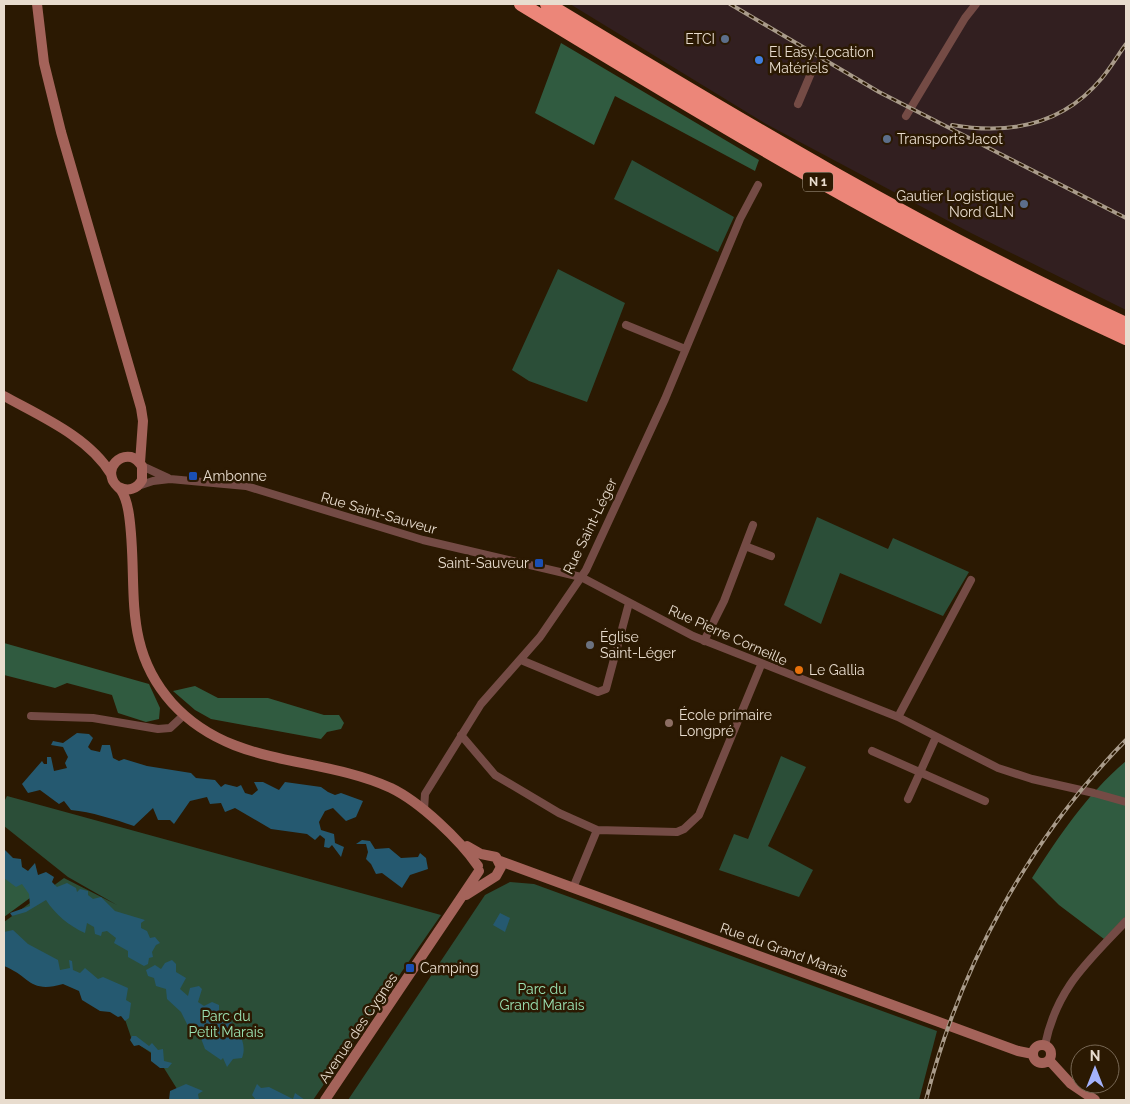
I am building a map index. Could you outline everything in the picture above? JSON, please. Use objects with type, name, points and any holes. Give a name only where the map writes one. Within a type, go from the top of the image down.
[{"type":"highway","name":"N 1","points":[[521,4],[724,127],[856,203],[977,267],[1126,338]]},
{"type":"highway","name":"N 1","points":[[547,4],[835,176],[1022,276],[1126,324]]},
{"type":"street","points":[[37,4],[42,48],[54,105],[138,397],[143,429],[141,465],[144,477],[138,486],[129,514]]},
{"type":"street","points":[[906,116],[965,18],[976,4]]},
{"type":"street","points":[[798,104],[814,66]]},
{"type":"street","name":"Rue Saint-Léger","points":[[424,810],[425,794],[481,704],[540,637],[581,577],[661,408],[740,219],[758,184]]},
{"type":"street","points":[[626,325],[685,349]]},
{"type":"street","points":[[4,396],[62,430],[94,453],[111,474],[113,482],[123,493],[129,514],[133,611],[139,642],[152,674],[163,691],[184,715],[213,736],[240,749],[372,780],[403,794],[424,810],[458,842],[482,876],[494,876],[501,870],[500,861],[496,856],[487,855],[458,842]]},
{"type":"street","points":[[111,474],[114,464],[123,458],[143,429]]},
{"type":"street","points":[[94,453],[135,459],[141,465]]},
{"type":"street","name":"Rue Saint-Sauveur","points":[[141,465],[170,479]]},
{"type":"street","name":"Rue Saint-Sauveur","points":[[138,486],[153,480],[170,479],[258,489],[422,540],[581,577]]},
{"type":"street","points":[[118,487],[126,490],[138,486]]},
{"type":"street","points":[[704,641],[724,601],[753,525]]},
{"type":"street","points":[[745,546],[772,556]]},
{"type":"street","name":"Rue Pierre Corneille","points":[[581,577],[704,641],[761,665],[898,717],[1010,772],[1126,802]]},
{"type":"street","points":[[898,717],[971,580]]},
{"type":"street","points":[[521,660],[598,692],[603,692],[606,689],[629,603]]},
{"type":"street","points":[[461,735],[495,775],[559,813],[598,830],[677,832],[691,824],[699,815],[761,665]]},
{"type":"street","points":[[31,716],[93,718],[158,729],[170,728],[184,715]]},
{"type":"street","points":[[908,799],[936,737]]},
{"type":"street","points":[[872,751],[986,801]]},
{"type":"street","points":[[573,888],[598,830]]},
{"type":"street","points":[[478,868],[481,858],[487,855]]},
{"type":"street","name":"Rue du Grand Marais","points":[[500,861],[526,873],[573,888],[1018,1051],[1033,1054]]},
{"type":"street","name":"Avenue des Cygnes","points":[[325,1100],[463,897],[478,868]]},
{"type":"street","name":"Rue du Grand Marais","points":[[494,876],[526,873]]},
{"type":"street","name":"Avenue des Cygnes","points":[[463,897],[494,876]]},
{"type":"street","points":[[1044,1045],[1048,1028],[1062,994],[1077,974],[1126,921]]},
{"type":"street","points":[[1044,1045],[1051,1051],[1049,1060],[1044,1063],[1038,1062],[1033,1054],[1037,1046],[1044,1045]]},
{"type":"street","points":[[1049,1060],[1070,1083],[1095,1100]]},
{"type":"shaded area","points":[[570,4],[1126,4],[1126,310],[971,233],[766,124]]},
{"type":"green space","points":[[561,43],[759,160],[755,171],[615,96],[594,145],[535,113]]},
{"type":"green space","points":[[632,160],[734,217],[718,252],[614,199]]},
{"type":"green space","points":[[558,269],[625,303],[587,402],[529,381],[512,370]]},
{"type":"green space","points":[[817,517],[888,549],[893,538],[969,572],[943,616],[840,573],[821,624],[784,605]]},
{"type":"green space","points":[[4,643],[149,684],[160,708],[159,719],[146,722],[118,713],[112,695],[67,683],[55,688],[4,675]]},
{"type":"green space","points":[[195,686],[218,698],[268,698],[324,715],[339,715],[344,723],[341,729],[327,732],[321,739],[211,719],[195,710],[173,691]]},
{"type":"green space","points":[[781,756],[806,767],[768,846],[813,870],[799,897],[719,870],[734,834],[748,839]]},
{"type":"green space","points":[[1126,761],[1126,916],[1104,939],[1059,905],[1032,878],[1063,831],[1086,801]]},
{"type":"green space","name":"Parc du Petit Marais","points":[[7,796],[441,915],[313,1100],[184,1100],[157,1057],[132,1040],[118,999],[4,949],[4,922],[64,878],[117,905],[68,877],[4,826],[4,802]]},
{"type":"green space","points":[[4,861],[45,887],[4,917]]},
{"type":"green space","name":"Parc du Grand Marais","points":[[510,882],[534,884],[937,1031],[919,1100],[348,1100],[485,895]]},
{"type":"water","points":[[77,733],[89,734],[93,738],[88,747],[91,750],[100,752],[102,745],[110,745],[113,758],[119,761],[124,759],[147,766],[191,773],[196,778],[215,780],[221,787],[225,784],[237,787],[241,785],[245,793],[252,795],[258,790],[254,782],[263,782],[279,790],[285,782],[321,787],[335,795],[341,793],[363,801],[356,817],[346,821],[333,808],[325,811],[319,822],[321,830],[334,834],[335,843],[344,847],[341,857],[332,845],[329,848],[324,847],[325,839],[320,835],[315,840],[307,834],[271,829],[235,808],[225,812],[221,803],[210,804],[207,797],[190,801],[174,824],[170,820],[158,820],[153,808],[134,826],[102,816],[71,810],[64,801],[59,804],[40,790],[28,793],[22,784],[42,761],[44,764],[47,764],[47,757],[51,757],[54,771],[67,768],[65,763],[68,757],[63,747],[51,745],[53,741],[63,743]]},
{"type":"water","points":[[362,840],[370,841],[375,849],[389,848],[401,858],[418,857],[420,853],[426,858],[428,869],[410,875],[402,888],[382,873],[376,874],[366,859],[368,852],[366,844],[356,844]]},
{"type":"water","points":[[5,850],[13,858],[21,859],[22,867],[28,871],[35,863],[38,875],[46,872],[54,877],[52,882],[57,887],[67,883],[76,888],[77,892],[80,889],[88,891],[88,895],[93,899],[101,897],[115,911],[145,920],[141,923],[141,928],[147,931],[150,938],[155,937],[160,943],[156,945],[152,952],[153,957],[149,958],[148,964],[144,966],[128,957],[128,951],[114,943],[116,938],[107,931],[102,932],[101,936],[95,934],[94,927],[87,923],[85,933],[73,927],[58,915],[46,900],[26,912],[12,916],[10,913],[30,906],[29,894],[22,884],[16,887],[4,878]]},
{"type":"water","points":[[500,913],[510,918],[505,932],[493,925]]},
{"type":"water","points":[[13,930],[28,944],[58,960],[60,970],[70,968],[69,960],[72,961],[73,970],[80,973],[85,968],[98,979],[103,977],[128,988],[126,1000],[131,1003],[129,1018],[125,1021],[121,1016],[118,1017],[110,1012],[100,1011],[82,1000],[79,991],[63,984],[52,987],[36,985],[4,966],[4,932]]},
{"type":"water","points":[[172,960],[176,964],[176,972],[186,978],[180,989],[188,996],[190,988],[199,986],[202,989],[198,1002],[204,1006],[212,1002],[219,1005],[219,1011],[234,1026],[243,1045],[242,1058],[233,1059],[227,1067],[223,1058],[221,1060],[205,1049],[199,1033],[190,1030],[181,1012],[167,999],[166,989],[156,986],[154,978],[148,976],[146,970],[155,965],[161,969],[165,963]]},
{"type":"water","points":[[132,1036],[136,1036],[149,1046],[152,1043],[158,1050],[163,1049],[164,1061],[172,1063],[168,1068],[160,1068],[151,1061],[151,1052],[139,1045],[134,1046],[130,1040]]},
{"type":"water","points":[[186,1084],[203,1091],[198,1094],[199,1100],[169,1100],[170,1091]]},
{"type":"water","points":[[257,1084],[261,1088],[269,1087],[293,1099],[295,1093],[305,1100],[256,1100],[252,1095]]},
{"type":"railway","points":[[730,4],[879,92],[1126,218]]},
{"type":"railway","points":[[952,125],[973,128],[1014,127],[1034,123],[1052,116],[1070,107],[1087,94],[1102,78],[1126,44]]},
{"type":"railway","points":[[926,1100],[940,1050],[958,1001],[1002,907],[1029,862],[1059,819],[1091,778],[1126,740]]},
{"type":"place","name":"ETCI","points":[[725,39]]},
{"type":"place","name":"El Easy Location Matériels","points":[[759,60]]},
{"type":"place","name":"Transports Jacot","points":[[887,139]]},
{"type":"place","name":"Gautier Logistique Nord GLN","points":[[1024,204]]},
{"type":"place","name":"Ambonne","points":[[193,476]]},
{"type":"place","name":"Saint-Sauveur","points":[[539,563]]},
{"type":"place","name":"Église Saint-Léger","points":[[590,645]]},
{"type":"place","name":"Le Gallia","points":[[799,670]]},
{"type":"place","name":"École primaire Longpré","points":[[669,723]]},
{"type":"place","name":"Camping","points":[[410,968]]}]
